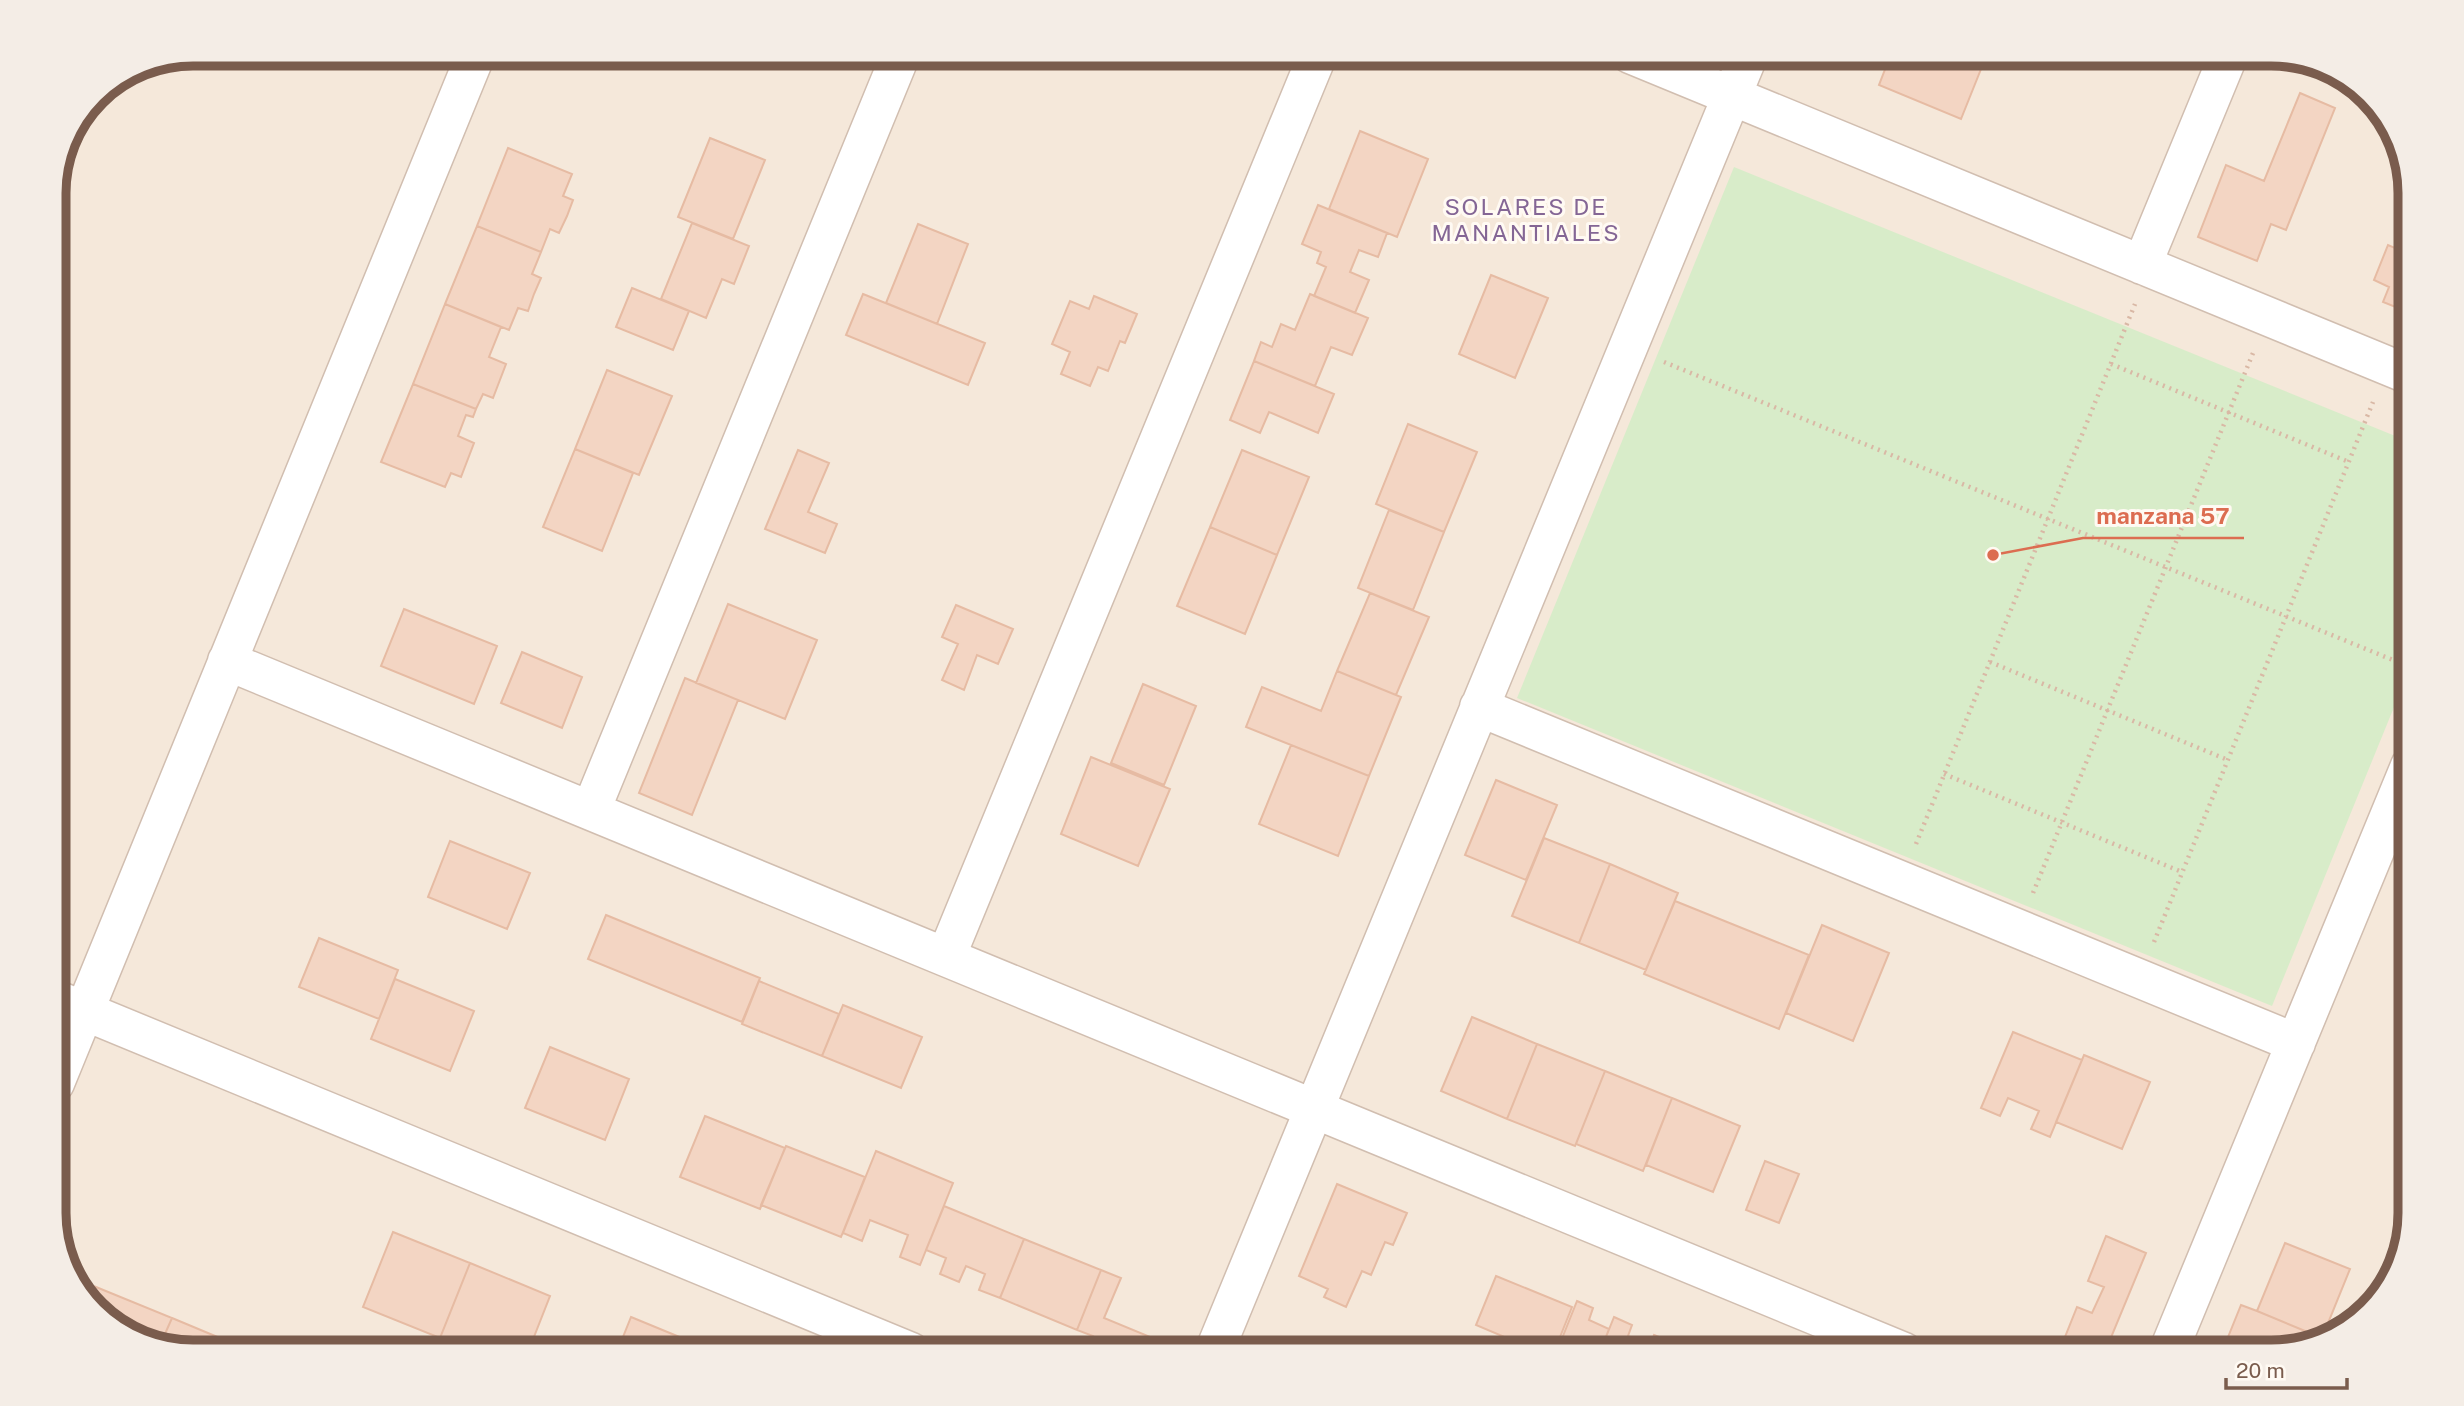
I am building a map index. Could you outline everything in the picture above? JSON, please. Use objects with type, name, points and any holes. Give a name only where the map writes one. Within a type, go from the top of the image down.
[{"type":"street","points":[[946,957],[1313,66]]},
{"type":"street","points":[[1660,66],[2397,370]]},
{"type":"street","points":[[1219,1340],[1744,66]]},
{"type":"street","points":[[2146,267],[2224,66]]},
{"type":"street","points":[[471,67],[227,661],[69,1005],[882,1340]]},
{"type":"street","points":[[591,810],[896,67]]},
{"type":"street","points":[[227,661],[1875,1340]]},
{"type":"street","points":[[1479,707],[2296,1043]]},
{"type":"street","points":[[2173,1340],[2398,796]]},
{"type":"path","points":[[1901,881],[2111,364],[2146,267]]},
{"type":"path","points":[[2018,929],[2267,317]]},
{"type":"path","points":[[1628,347],[2397,662]]},
{"type":"path","points":[[2111,364],[2349,462]]},
{"type":"path","points":[[2139,978],[2349,462],[2397,374]]},
{"type":"path","points":[[1990,662],[2228,760]]},
{"type":"path","points":[[1944,774],[2182,872]]},
{"type":"shaded area","points":[[2270,66],[2303,71],[2334,84],[2360,104],[2376,123],[2391,153],[2397,185],[2398,1212],[2393,1245],[2380,1276],[2360,1302],[2334,1322],[2303,1335],[2270,1340],[194,1340],[161,1335],[130,1322],[104,1302],[84,1276],[71,1245],[67,1221],[67,185],[76,145],[93,116],[110,98],[145,76],[185,67]]},
{"type":"green space","points":[[1734,167],[2397,437],[2398,699],[2272,1006],[1517,698]]},
{"type":"building","points":[[1886,66],[1982,66],[1961,119],[1879,85]]},
{"type":"building","points":[[2300,93],[2335,108],[2286,230],[2271,224],[2257,261],[2198,237],[2226,165],[2264,181]]},
{"type":"building","points":[[1360,131],[1428,159],[1397,237],[1329,209]]},
{"type":"building","points":[[710,138],[765,160],[733,239],[678,217]]},
{"type":"building","points":[[508,148],[572,174],[563,196],[573,200],[567,216],[559,233],[550,229],[541,252],[477,226]]},
{"type":"building","points":[[1318,205],[1387,233],[1378,257],[1359,250],[1350,272],[1369,280],[1355,313],[1314,296],[1326,267],[1317,263],[1321,252],[1302,244]]},
{"type":"building","points":[[692,223],[749,246],[734,284],[722,279],[706,318],[661,299]]},
{"type":"building","points":[[918,224],[968,244],[937,324],[886,303]]},
{"type":"building","points":[[477,226],[541,252],[532,274],[541,278],[528,311],[518,308],[509,330],[445,304]]},
{"type":"building","points":[[2388,245],[2397,249],[2397,308],[2383,302],[2389,287],[2374,280]]},
{"type":"building","points":[[1491,275],[1548,298],[1515,378],[1459,354]]},
{"type":"building","points":[[632,288],[689,311],[673,350],[616,327]]},
{"type":"building","points":[[863,294],[985,343],[968,385],[846,335]]},
{"type":"building","points":[[1310,294],[1368,318],[1352,355],[1331,347],[1315,386],[1254,361],[1261,342],[1272,347],[1281,324],[1295,330]]},
{"type":"building","points":[[1094,296],[1137,314],[1125,343],[1120,341],[1108,371],[1098,367],[1090,386],[1061,374],[1070,352],[1052,344],[1070,301],[1089,309]]},
{"type":"building","points":[[445,304],[501,327],[489,357],[506,364],[493,398],[483,394],[476,409],[413,384]]},
{"type":"building","points":[[1254,361],[1334,394],[1318,433],[1269,412],[1260,433],[1230,420]]},
{"type":"building","points":[[607,370],[672,396],[639,475],[575,449]]},
{"type":"building","points":[[413,384],[476,409],[473,417],[466,415],[458,436],[474,443],[461,477],[451,473],[445,487],[381,462]]},
{"type":"building","points":[[1408,424],[1477,452],[1444,532],[1376,504]]},
{"type":"building","points":[[575,449],[633,473],[602,551],[543,527]]},
{"type":"building","points":[[798,450],[829,463],[808,512],[837,524],[825,553],[765,529]]},
{"type":"building","points":[[1242,450],[1309,477],[1277,555],[1210,527]]},
{"type":"building","points":[[1389,510],[1444,532],[1413,610],[1358,588]]},
{"type":"building","points":[[1210,527],[1277,555],[1245,634],[1177,606]]},
{"type":"building","points":[[1370,593],[1429,617],[1396,695],[1337,671]]},
{"type":"building","points":[[728,604],[817,640],[785,719],[696,683]]},
{"type":"building","points":[[956,605],[1013,629],[998,664],[977,655],[964,690],[942,680],[958,644],[942,637]]},
{"type":"building","points":[[404,609],[497,646],[474,704],[381,666]]},
{"type":"building","points":[[522,652],[582,677],[562,728],[501,703]]},
{"type":"building","points":[[1337,671],[1401,697],[1369,776],[1246,727],[1262,687],[1321,711]]},
{"type":"building","points":[[685,678],[738,700],[692,815],[639,793]]},
{"type":"building","points":[[1143,684],[1196,706],[1164,785],[1111,763]]},
{"type":"building","points":[[1291,745],[1369,776],[1338,856],[1259,824]]},
{"type":"building","points":[[1091,757],[1170,789],[1138,866],[1061,834]]},
{"type":"building","points":[[1496,780],[1557,805],[1526,880],[1465,855]]},
{"type":"building","points":[[1544,838],[1610,864],[1579,943],[1512,916]]},
{"type":"building","points":[[450,841],[530,873],[507,929],[428,897]]},
{"type":"building","points":[[1610,864],[1678,893],[1646,970],[1579,943]]},
{"type":"building","points":[[1675,901],[1809,955],[1779,1029],[1644,974]]},
{"type":"building","points":[[606,915],[760,978],[742,1022],[588,959]]},
{"type":"building","points":[[1822,925],[1889,953],[1853,1041],[1786,1013]]},
{"type":"building","points":[[319,938],[398,970],[379,1019],[299,987]]},
{"type":"building","points":[[395,979],[474,1011],[450,1071],[371,1039]]},
{"type":"building","points":[[759,981],[839,1014],[822,1056],[742,1024]]},
{"type":"building","points":[[843,1005],[922,1037],[901,1088],[822,1056]]},
{"type":"building","points":[[1472,1017],[1537,1044],[1507,1119],[1441,1091]]},
{"type":"building","points":[[2013,1032],[2082,1060],[2050,1137],[2031,1129],[2039,1111],[2008,1098],[2000,1116],[1981,1108]]},
{"type":"building","points":[[1537,1044],[1605,1071],[1575,1146],[1507,1119]]},
{"type":"building","points":[[550,1047],[629,1079],[605,1140],[525,1108]]},
{"type":"building","points":[[2084,1055],[2150,1082],[2122,1149],[2056,1122]]},
{"type":"building","points":[[1605,1071],[1672,1098],[1643,1171],[1576,1144]]},
{"type":"building","points":[[1672,1098],[1740,1126],[1713,1192],[1646,1165]]},
{"type":"building","points":[[705,1116],[785,1148],[760,1209],[680,1177]]},
{"type":"building","points":[[786,1146],[865,1177],[841,1237],[761,1205]]},
{"type":"building","points":[[876,1151],[953,1183],[920,1265],[900,1257],[908,1235],[870,1220],[862,1241],[843,1233]]},
{"type":"building","points":[[1765,1161],[1799,1174],[1779,1223],[1746,1210]]},
{"type":"building","points":[[1337,1184],[1407,1213],[1393,1245],[1385,1242],[1371,1275],[1362,1271],[1346,1307],[1324,1297],[1328,1289],[1299,1276]]},
{"type":"building","points":[[944,1206],[1024,1239],[1000,1298],[979,1290],[985,1274],[966,1266],[959,1282],[940,1274],[946,1258],[926,1250]]},
{"type":"building","points":[[393,1232],[470,1263],[440,1338],[363,1307]]},
{"type":"building","points":[[2106,1236],[2146,1253],[2110,1340],[2064,1340],[2077,1307],[2092,1313],[2104,1287],[2088,1281]]},
{"type":"building","points":[[1024,1239],[1101,1270],[1077,1330],[1000,1298]]},
{"type":"building","points":[[2285,1243],[2350,1269],[2327,1326],[2319,1330],[2310,1333],[2257,1311]]},
{"type":"building","points":[[470,1263],[550,1296],[533,1340],[440,1338]]},
{"type":"building","points":[[1101,1270],[1121,1278],[1104,1318],[1155,1339],[1091,1340],[1093,1336],[1077,1330]]},
{"type":"building","points":[[1496,1276],[1572,1307],[1559,1340],[1512,1340],[1476,1325]]},
{"type":"building","points":[[96,1287],[172,1318],[164,1336],[130,1322],[116,1313],[94,1291]]},
{"type":"building","points":[[1577,1301],[1593,1308],[1589,1320],[1609,1329],[1605,1340],[1561,1340]]},
{"type":"building","points":[[2241,1305],[2310,1333],[2270,1340],[2227,1340]]},
{"type":"building","points":[[631,1317],[687,1340],[622,1340]]},
{"type":"building","points":[[1614,1317],[1632,1325],[1628,1336],[1637,1340],[1605,1340]]},
{"type":"building","points":[[172,1318],[225,1340],[194,1340],[164,1336]]},
{"type":"building","points":[[1654,1335],[1666,1340],[1652,1340]]},
{"type":"place","name":"manzana 57","points":[[1993,555]]},
{"type":"district","name":"SOLARES DE MANANTIALES","points":[[1526,219]]}]
